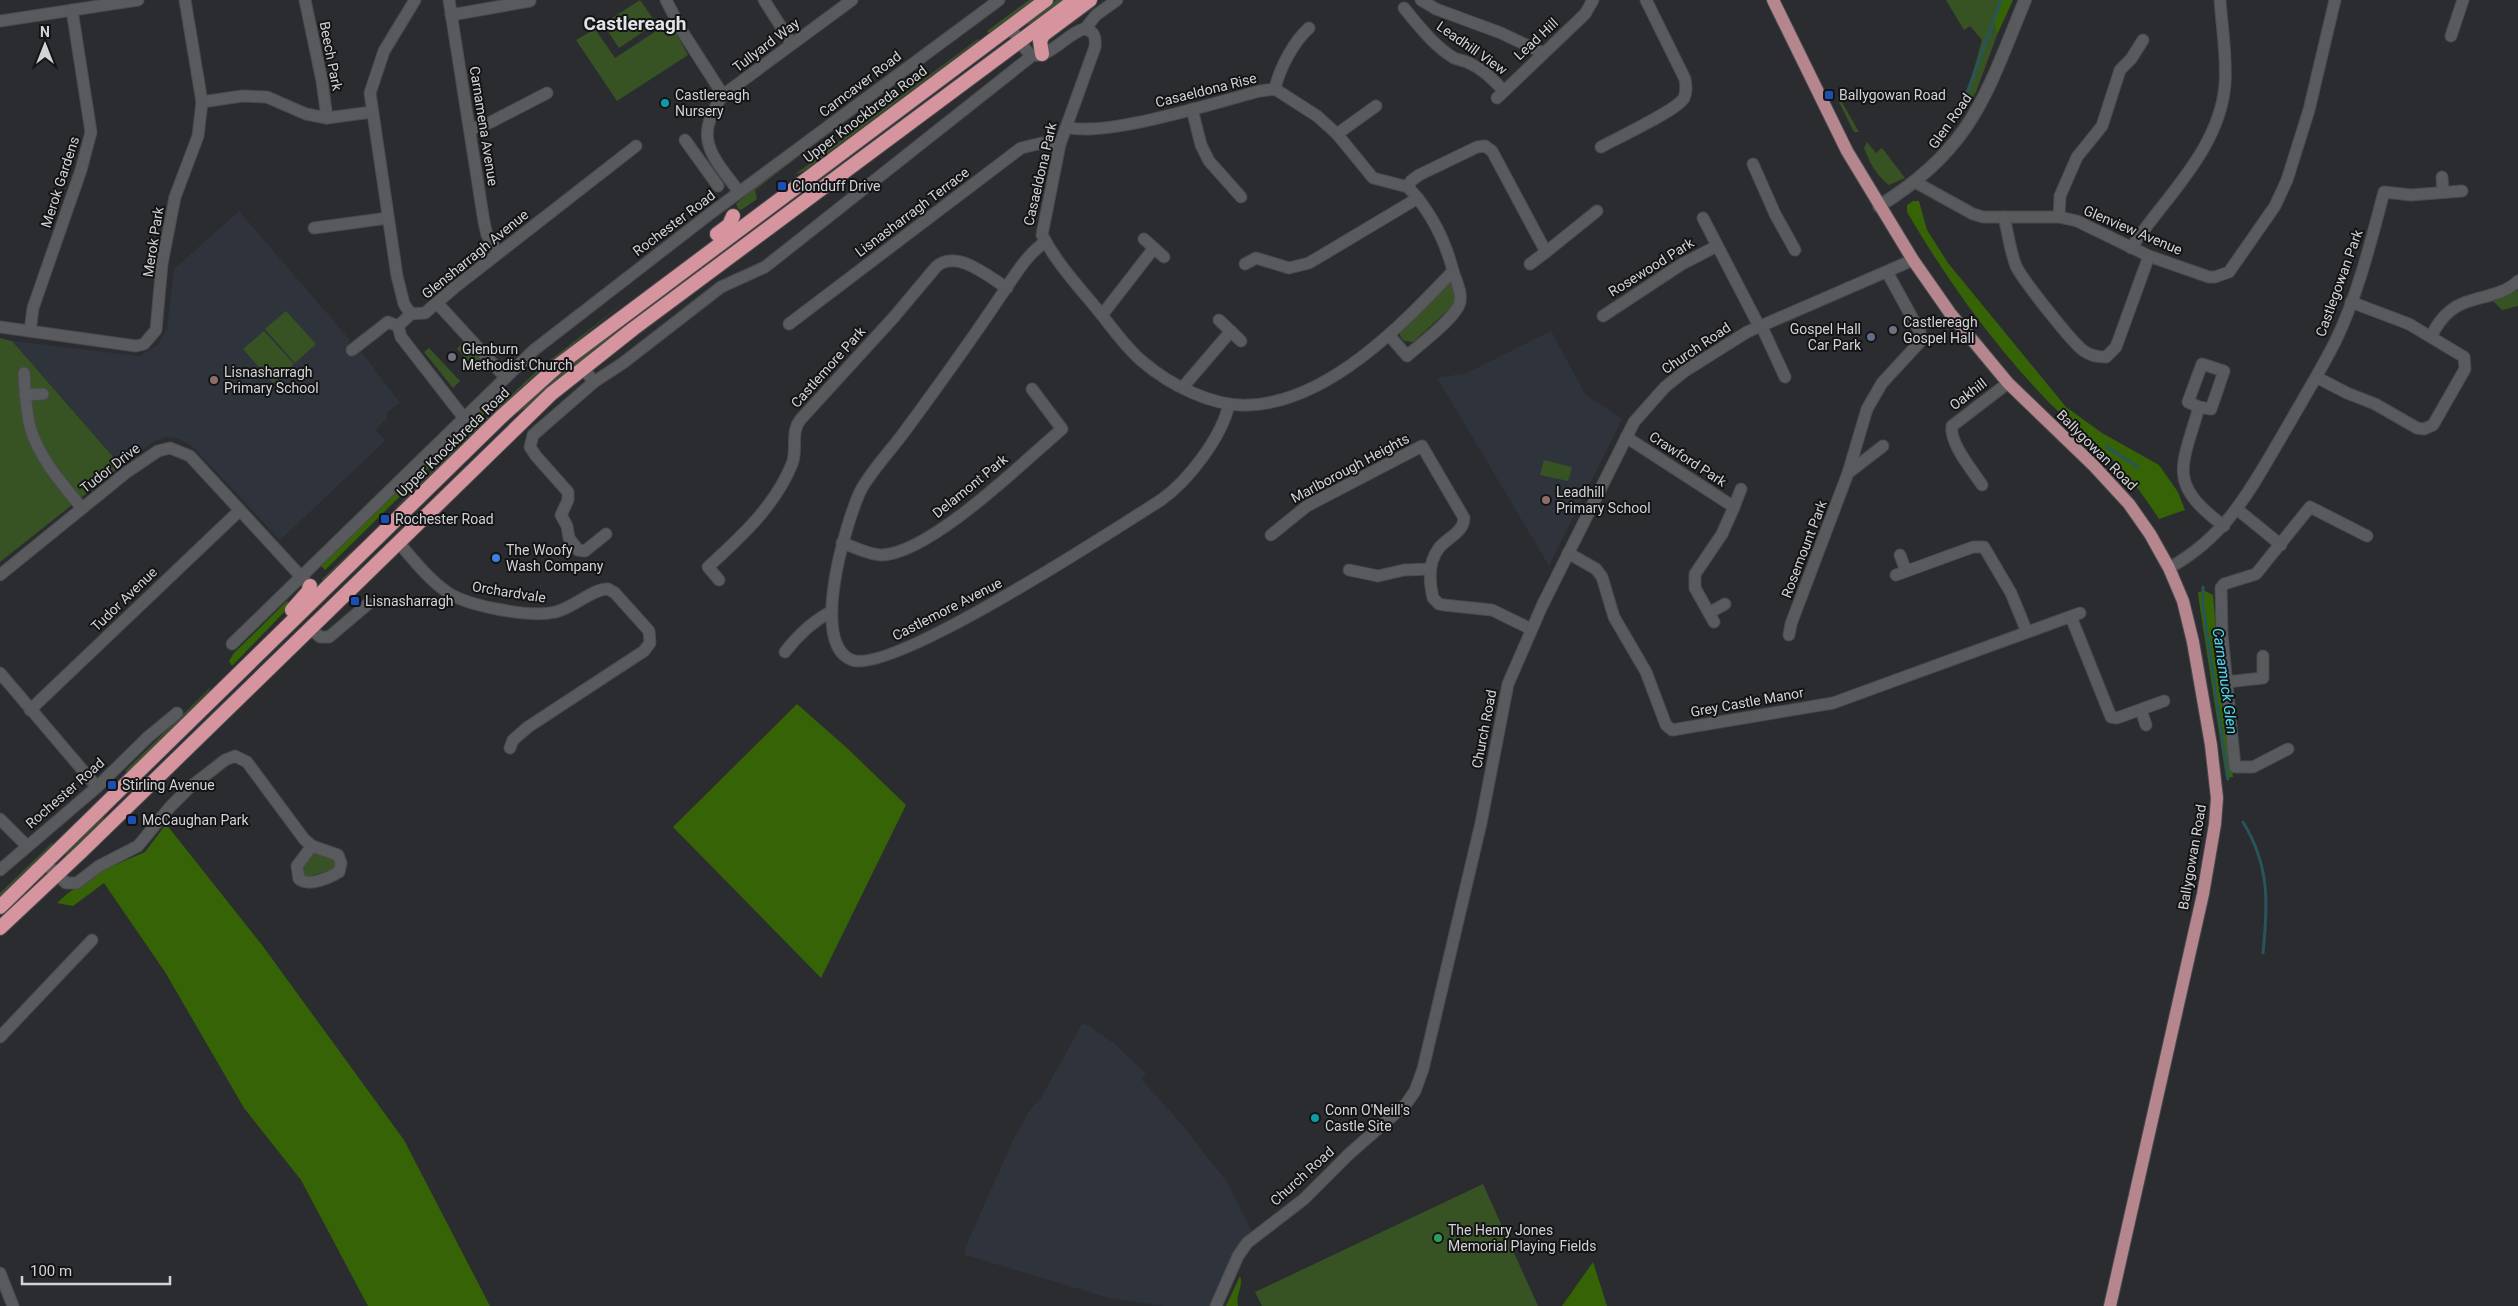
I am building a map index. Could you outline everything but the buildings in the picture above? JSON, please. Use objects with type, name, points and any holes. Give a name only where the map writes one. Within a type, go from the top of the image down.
[{"type":"highway","name":"Upper Knockbreda Road","points":[[0,907],[266,648],[311,586],[530,390],[737,221],[1046,0]]},
{"type":"highway","points":[[0,928],[57,875],[526,417],[583,368],[1075,0]]},
{"type":"highway","points":[[1038,54],[1043,35],[1090,0]]},
{"type":"main road","name":"Ballygowan Road","points":[[1773,0],[1847,151],[1913,260],[1950,313],[2008,383],[2094,466],[2129,504],[2150,534],[2169,568],[2183,601],[2193,642],[2218,798],[2205,884],[2110,1306]]},
{"type":"street","points":[[0,21],[138,0]]},
{"type":"street","name":"Merok Park","points":[[0,327],[136,346],[144,344],[156,330],[159,314],[162,264],[176,197],[198,136],[202,102],[185,0]]},
{"type":"street","name":"Beech Park","points":[[305,0],[322,81],[326,118]]},
{"type":"street","points":[[411,314],[404,304],[397,276],[370,93],[384,51],[415,0]]},
{"type":"street","name":"Carnamena Avenue","points":[[449,0],[471,129],[484,222],[487,235],[498,253]]},
{"type":"street","points":[[666,0],[682,32],[723,95],[708,119],[708,144],[718,163],[739,192]]},
{"type":"street","points":[[764,0],[792,44]]},
{"type":"street","name":"Tullyard Way","points":[[723,95],[852,0]]},
{"type":"street","name":"Carncaver Road","points":[[739,192],[999,0]]},
{"type":"street","points":[[561,515],[568,500],[568,492],[536,456],[530,443],[533,435],[594,382],[623,363],[721,287],[765,267],[1038,54],[1074,32],[1085,29],[1096,15],[1117,0]]},
{"type":"street","points":[[1421,0],[1436,9],[1502,33],[1543,53]]},
{"type":"street","name":"Lead Hill","points":[[1500,94],[1585,14],[1593,0]]},
{"type":"street","points":[[1600,147],[1671,108],[1683,99],[1686,90],[1685,79],[1646,0]]},
{"type":"street","name":"Glen Road","points":[[1879,206],[1915,182],[1941,160],[1973,120],[1987,93],[2025,0]]},
{"type":"street","points":[[2131,248],[2202,151],[2216,120],[2224,86],[2220,0]]},
{"type":"street","name":"Glenview Avenue","points":[[1915,182],[1972,214],[2004,217],[2059,217],[2077,221],[2149,256],[2209,276],[2222,276],[2234,266],[2275,206],[2287,180],[2308,110],[2335,0]]},
{"type":"street","points":[[2451,36],[2463,0]]},
{"type":"street","points":[[451,15],[530,1]]},
{"type":"street","name":"Leadhill View","points":[[1404,8],[1424,33],[1443,50],[1487,74],[1500,94]]},
{"type":"street","name":"Merok Gardens","points":[[30,331],[33,308],[81,170],[92,132],[72,10]]},
{"type":"street","points":[[1010,27],[1020,41],[1038,54]]},
{"type":"street","points":[[1275,89],[1279,76],[1301,35],[1309,28]]},
{"type":"street","name":"Casaeldona Park","points":[[1085,29],[1090,30],[1095,36],[1095,47],[1060,144],[1042,235],[1102,315],[1143,362],[1183,387],[1216,401],[1230,404],[1250,405],[1308,390],[1336,374],[1389,335],[1453,271]]},
{"type":"street","points":[[2059,217],[2060,196],[2077,157],[2102,126],[2120,70],[2143,40]]},
{"type":"street","name":"Casaeldona Rise","points":[[1066,127],[1079,129],[1130,124],[1260,91],[1275,89],[1318,116],[1337,134],[1373,178],[1408,188]]},
{"type":"street","points":[[471,129],[491,122],[547,93]]},
{"type":"street","points":[[202,102],[242,96],[267,97],[306,114],[326,118],[372,112]]},
{"type":"street","points":[[1337,134],[1376,106]]},
{"type":"street","points":[[1192,108],[1200,145],[1209,161],[1241,198]]},
{"type":"street","points":[[685,140],[718,186]]},
{"type":"street","name":"Lisnasharragh Terrace","points":[[789,324],[1021,148],[1042,143],[1060,144]]},
{"type":"street","name":"Glensharragh Avenue","points":[[398,326],[411,314],[425,313],[498,253],[636,146]]},
{"type":"street","points":[[1389,335],[1407,356],[1449,318],[1460,304],[1460,294],[1442,236],[1428,210],[1408,188],[1411,181],[1419,175],[1477,147],[1485,146],[1492,151],[1546,252]]},
{"type":"street","points":[[707,170],[718,163]]},
{"type":"street","points":[[1753,164],[1775,214],[1795,250]]},
{"type":"street","points":[[2442,177],[2443,192]]},
{"type":"street","name":"Castlegowan Park","points":[[2169,568],[2200,548],[2224,526],[2238,510],[2266,466],[2337,338],[2351,302],[2384,192],[2411,195],[2462,191]]},
{"type":"street","name":"Rochester Road","points":[[232,644],[311,586],[464,418],[544,342],[739,192]]},
{"type":"street","points":[[1245,264],[1256,258],[1289,268],[1309,263],[1418,198]]},
{"type":"street","points":[[724,204],[751,241]]},
{"type":"street","points":[[1530,264],[1597,211]]},
{"type":"street","points":[[2004,217],[2016,266],[2023,278],[2072,339],[2082,350],[2090,355],[2106,357],[2116,347],[2149,256]]},
{"type":"street","points":[[314,228],[388,218]]},
{"type":"street","name":"Rosewood Park","points":[[1703,218],[1785,377]]},
{"type":"street","points":[[1144,239],[1164,257]]},
{"type":"street","name":"Castlemore Avenue","points":[[1046,242],[1032,255],[1006,288],[955,363],[860,491],[842,543],[834,581],[832,611],[834,634],[838,648],[845,656],[854,661],[870,661],[944,630],[994,603],[1179,488],[1216,435],[1227,416],[1230,404]]},
{"type":"street","name":"Rosewood Park","points":[[1603,316],[1682,264],[1717,246]]},
{"type":"street","points":[[1102,315],[1154,248]]},
{"type":"street","name":"Castlemore Park","points":[[719,580],[708,567],[747,531],[781,486],[794,459],[794,431],[800,420],[894,317],[936,267],[945,261],[956,260],[1006,288]]},
{"type":"street","name":"Church Road","points":[[1216,1306],[1238,1256],[1247,1243],[1309,1194],[1348,1154],[1402,1108],[1415,1090],[1423,1069],[1479,831],[1506,695],[1512,674],[1531,629],[1634,422],[1665,387],[1685,371],[1760,326],[1913,260]]},
{"type":"street","name":"Rosemount Park","points":[[1789,636],[1791,624],[1848,473],[1862,423],[1873,395],[1891,371],[1918,343],[1920,338],[1920,332],[1887,272]]},
{"type":"street","points":[[2431,336],[2442,319],[2457,306],[2500,292],[2518,281]]},
{"type":"street","points":[[2316,377],[2347,393],[2375,404],[2417,428],[2424,429],[2432,425],[2465,369],[2464,357],[2431,336],[2410,324],[2351,302]]},
{"type":"street","points":[[437,303],[505,377]]},
{"type":"street","points":[[1219,320],[1242,341]]},
{"type":"street","points":[[352,350],[388,322],[398,326],[401,337],[464,418]]},
{"type":"street","points":[[1183,387],[1231,331]]},
{"type":"street","points":[[583,368],[594,382]]},
{"type":"street","points":[[24,373],[30,428],[57,478],[82,508]]},
{"type":"street","name":"Oakhill","points":[[1982,485],[1956,444],[1951,431],[1952,426],[2008,383]]},
{"type":"street","name":"Delamont Park","points":[[842,543],[881,555],[896,553],[921,543],[944,528],[1062,429],[1032,389]]},
{"type":"street","points":[[25,395],[43,394]]},
{"type":"street","points":[[2199,407],[2184,455],[2182,472],[2194,501],[2200,508],[2224,526]]},
{"type":"street","name":"Crawford Park","points":[[1626,437],[1734,506]]},
{"type":"street","name":"Marlborough Heights","points":[[1270,535],[1307,506],[1419,442],[1464,518],[1462,527],[1439,548],[1430,569]]},
{"type":"street","points":[[1848,473],[1883,446]]},
{"type":"street","name":"Tudor Drive","points":[[0,575],[146,458],[158,451],[170,448],[190,456],[239,511],[311,586]]},
{"type":"street","name":"Crawford Park","points":[[1724,604],[1712,617],[1695,588],[1695,574],[1722,534],[1742,489]]},
{"type":"street","points":[[2288,749],[2253,767],[2235,767],[2226,682],[2221,588],[2224,584],[2256,574],[2310,507],[2367,536]]},
{"type":"street","points":[[2238,510],[2281,545]]},
{"type":"street","name":"Tudor Avenue","points":[[30,710],[239,511]]},
{"type":"street","points":[[549,517],[561,515]]},
{"type":"street","points":[[561,515],[567,526],[569,538],[578,550],[585,551],[606,534]]},
{"type":"street","name":"Orchardvale","points":[[398,542],[441,588],[468,601],[528,613],[548,614],[576,605],[604,588],[615,594],[649,631],[650,643],[644,650],[520,733],[513,740],[510,748]]},
{"type":"street","points":[[1900,555],[1901,573],[1973,546],[1984,547],[2011,593],[2026,632]]},
{"type":"street","name":"Grey Castle Manor","points":[[1568,553],[1596,569],[1602,577],[1614,617],[1646,672],[1666,725],[1672,730],[1833,702],[2075,615],[2111,717],[2117,718],[2141,710]]},
{"type":"street","points":[[1349,570],[1378,576],[1404,570],[1430,569],[1433,598],[1439,604],[1492,610],[1531,629]]},
{"type":"street","points":[[310,628],[320,637],[329,637],[368,604]]},
{"type":"street","points":[[785,652],[795,638],[819,618],[832,611]]},
{"type":"street","points":[[2226,682],[2263,678],[2263,656]]},
{"type":"street","points":[[0,673],[97,787]]},
{"type":"street","points":[[2146,724],[2141,710],[2164,701]]},
{"type":"street","name":"Rochester Road","points":[[0,870],[97,787],[148,737],[177,713]]},
{"type":"street","points":[[45,864],[68,884],[77,883],[94,870],[138,846],[188,788],[225,760],[235,756],[247,762],[304,839],[312,846]]},
{"type":"street","points":[[0,819],[27,846]]},
{"type":"street","points":[[0,1037],[92,940]]},
{"type":"street","points":[[0,1273],[13,1306]]},
{"type":"shaded area","name":"Lisnasharragh Primary School","points":[[239,211],[350,340],[349,348],[356,352],[361,351],[400,403],[387,413],[387,418],[375,430],[386,440],[280,540],[192,446],[179,439],[166,437],[153,442],[121,466],[12,341],[140,356],[158,345],[167,328],[174,269]]},
{"type":"shaded area","name":"Leadhill Primary School","points":[[1551,331],[1585,394],[1622,419],[1549,566],[1437,378],[1467,373]]},
{"type":"shaded area","points":[[1082,1024],[1088,1025],[1116,1045],[1146,1074],[1141,1079],[1179,1121],[1227,1182],[1253,1234],[1230,1259],[1211,1306],[1165,1306],[1109,1298],[965,1255],[965,1248],[1014,1138],[1029,1111],[1041,1098]]},
{"type":"green space","points":[[640,0],[656,23],[619,48],[603,24]]},
{"type":"green space","points":[[1029,0],[1034,0],[989,33],[987,31]]},
{"type":"green space","points":[[1056,0],[1067,0],[1030,28],[1027,22]]},
{"type":"green space","points":[[1946,0],[2001,0],[1993,17],[1997,35],[1976,92],[1961,115],[1982,40],[1970,26],[1964,30]]},
{"type":"green space","points":[[2000,0],[2013,0],[1997,35],[1993,18]]},
{"type":"green space","points":[[670,22],[688,55],[617,101],[576,40],[595,29],[615,58]]},
{"type":"green space","points":[[978,39],[804,171],[794,175]]},
{"type":"green space","points":[[1839,97],[1859,132],[1854,132],[1837,98]]},
{"type":"green space","points":[[843,122],[755,190],[757,199],[741,210],[738,209],[736,204],[744,197],[743,194]]},
{"type":"green space","points":[[1867,142],[1876,153],[1882,148],[1905,178],[1889,185],[1884,181],[1866,153],[1864,148]]},
{"type":"green space","points":[[1913,201],[1919,201],[1927,230],[1948,263],[2066,407],[2102,433],[2159,465],[2178,492],[2185,510],[2159,519],[2138,489],[2106,453],[2049,402],[2021,372],[1968,306],[1921,236],[1907,212],[1907,205]]},
{"type":"green space","points":[[730,247],[524,411],[523,409],[518,413],[517,411],[570,365]]},
{"type":"green space","points":[[1449,281],[1453,283],[1456,303],[1413,342],[1404,341],[1400,336],[1400,329]]},
{"type":"green space","points":[[2518,290],[2518,306],[2502,310],[2492,300]]},
{"type":"green space","points":[[626,301],[535,375],[495,413],[494,411],[540,368]]},
{"type":"green space","points":[[286,311],[316,344],[295,363],[265,329]]},
{"type":"green space","points":[[264,331],[294,364],[273,383],[243,349]]},
{"type":"green space","points":[[0,338],[12,341],[121,466],[0,562]]},
{"type":"green space","points":[[465,340],[485,361],[475,368],[457,349]]},
{"type":"green space","points":[[429,348],[460,381],[453,388],[424,352]]},
{"type":"green space","points":[[494,398],[491,407],[325,570],[320,565]]},
{"type":"green space","points":[[491,413],[493,415],[395,509],[398,505]]},
{"type":"green space","points":[[1544,460],[1572,467],[1568,481],[1540,475]]},
{"type":"green space","points":[[353,550],[351,554],[323,581],[322,579]]},
{"type":"green space","points":[[2205,591],[2213,595],[2221,688],[2233,777],[2226,778],[2199,601],[2198,592]]},
{"type":"green space","points":[[287,601],[292,604],[232,666],[229,661],[234,653]]},
{"type":"green space","points":[[211,687],[128,772],[125,771]]},
{"type":"green space","points":[[797,704],[847,748],[906,805],[821,978],[673,827]]},
{"type":"green space","points":[[127,792],[103,818],[104,820],[67,857],[64,852]]},
{"type":"green space","points":[[166,824],[262,945],[404,1140],[490,1306],[368,1306],[301,1180],[244,1108],[165,972],[104,883],[73,906],[57,903],[68,893],[103,870],[145,852]]},
{"type":"green space","points":[[53,844],[0,896],[0,893]]},
{"type":"green space","points":[[314,852],[334,859],[335,864],[332,870],[307,877],[301,872],[303,863]]},
{"type":"green space","name":"The Henry Jones Memorial Playing Fields","points":[[1483,1184],[1538,1306],[1262,1306],[1255,1292]]},
{"type":"green space","points":[[1593,1262],[1607,1306],[1562,1306]]},
{"type":"green space","points":[[1240,1276],[1238,1306],[1226,1306]]},
{"type":"waterway","name":"Carnamuck Glen","points":[[1964,101],[2001,0]]},
{"type":"waterway","name":"Carnamuck Glen","points":[[2107,447],[2138,467]]},
{"type":"waterway","name":"Carnamuck Glen","points":[[2203,587],[2203,605],[2228,779]]},
{"type":"waterway","name":"Carnamuck Glen","points":[[2243,822],[2252,838],[2263,870],[2266,902],[2263,953]]},
{"type":"place","name":"Ballygowan Road","points":[[1829,95]]},
{"type":"place","name":"Castlereagh Nursery","points":[[665,103]]},
{"type":"place","name":"Clonduff Drive","points":[[782,186]]},
{"type":"place","name":"Castlereagh Gospel Hall","points":[[1893,330]]},
{"type":"place","name":"Gospel Hall Car Park","points":[[1871,337]]},
{"type":"place","name":"Glenburn Methodist Church","points":[[452,357]]},
{"type":"place","name":"Lisnasharragh Primary School","points":[[214,380]]},
{"type":"place","name":"Leadhill Primary School","points":[[1546,500]]},
{"type":"place","name":"Rochester Road","points":[[385,519]]},
{"type":"place","name":"The Woofy Wash Company","points":[[496,558]]},
{"type":"place","name":"Lisnasharragh","points":[[355,601]]},
{"type":"place","name":"Stirling Avenue","points":[[112,785]]},
{"type":"place","name":"McCaughan Park","points":[[132,820]]},
{"type":"place","name":"Conn O'Neill's Castle Site","points":[[1315,1118]]},
{"type":"place","name":"The Henry Jones Memorial Playing Fields","points":[[1438,1238]]},
{"type":"district","name":"Castlereagh","points":[[635,23]]}]
